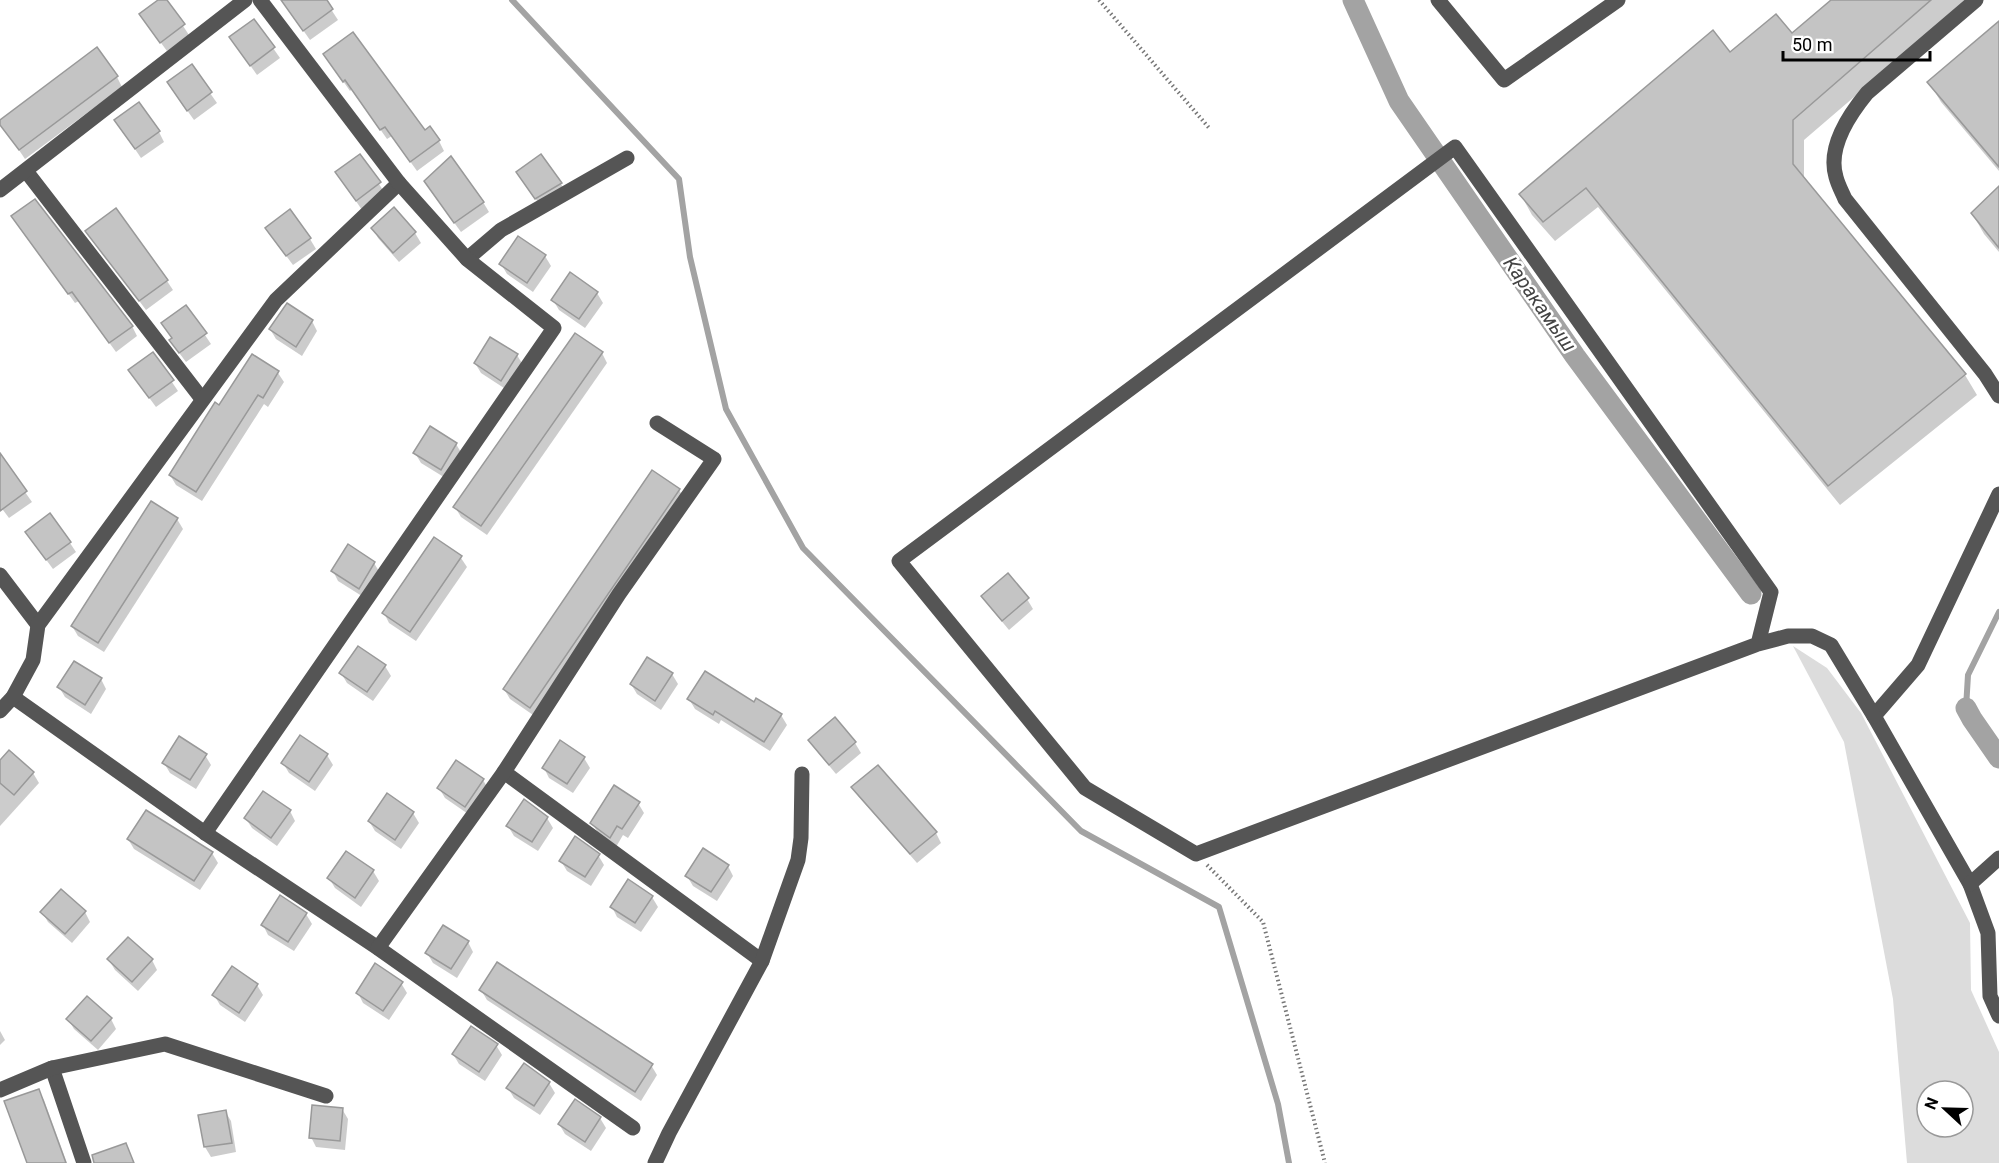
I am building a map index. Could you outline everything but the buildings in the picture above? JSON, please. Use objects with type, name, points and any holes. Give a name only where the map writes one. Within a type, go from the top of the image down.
[{"type":"street","points":[[0,190],[245,0]]},
{"type":"street","points":[[205,833],[554,328],[467,259],[399,183],[260,0]]},
{"type":"street","points":[[1438,0],[1504,80],[1618,0]]},
{"type":"street","points":[[1976,0],[1888,74],[1852,111],[1841,133],[1835,154],[1835,175],[1845,200],[1985,374],[1999,396]]},
{"type":"street","points":[[1758,644],[1772,592],[1455,147],[899,561],[1085,788],[1196,854],[1758,644],[1788,636],[1812,636],[1831,645],[1970,884],[1988,933],[1990,996],[1999,1016]]},
{"type":"street","points":[[467,259],[501,230],[627,158]]},
{"type":"street","points":[[26,171],[202,399]]},
{"type":"street","points":[[0,711],[13,697],[33,660],[38,625],[276,300],[399,183]]},
{"type":"street","points":[[378,948],[504,772],[620,594],[714,459],[657,423]]},
{"type":"street","points":[[1874,716],[1918,665],[1999,494]]},
{"type":"street","points":[[0,575],[38,625]]},
{"type":"street","points":[[13,697],[205,833],[378,948],[633,1128]]},
{"type":"street","points":[[504,772],[762,961]]},
{"type":"street","points":[[656,1163],[669,1133],[762,961],[798,861],[801,838],[802,774]]},
{"type":"street","points":[[1970,884],[1999,858]]},
{"type":"street","points":[[0,1090],[52,1068],[165,1044],[326,1096]]},
{"type":"street","points":[[52,1068],[84,1163]]},
{"type":"path","points":[[1099,0],[1210,129]]},
{"type":"path","points":[[1196,854],[1263,922],[1326,1163]]},
{"type":"shaded area","points":[[1793,646],[1827,668],[1861,713],[1970,923],[1971,990],[1999,1052],[1999,1163],[1907,1163],[1893,999],[1844,742]]},
{"type":"waterway","points":[[512,0],[679,179],[690,257],[726,409],[803,548],[1081,831],[1219,907],[1278,1104],[1289,1163]]},
{"type":"waterway","name":"Каракамыш","points":[[1353,0],[1399,101],[1575,356],[1751,594]]},
{"type":"waterway","points":[[1966,708],[1968,675],[1999,612]]},
{"type":"waterway","name":"Каракамыш","points":[[1966,708],[1999,758]]}]
